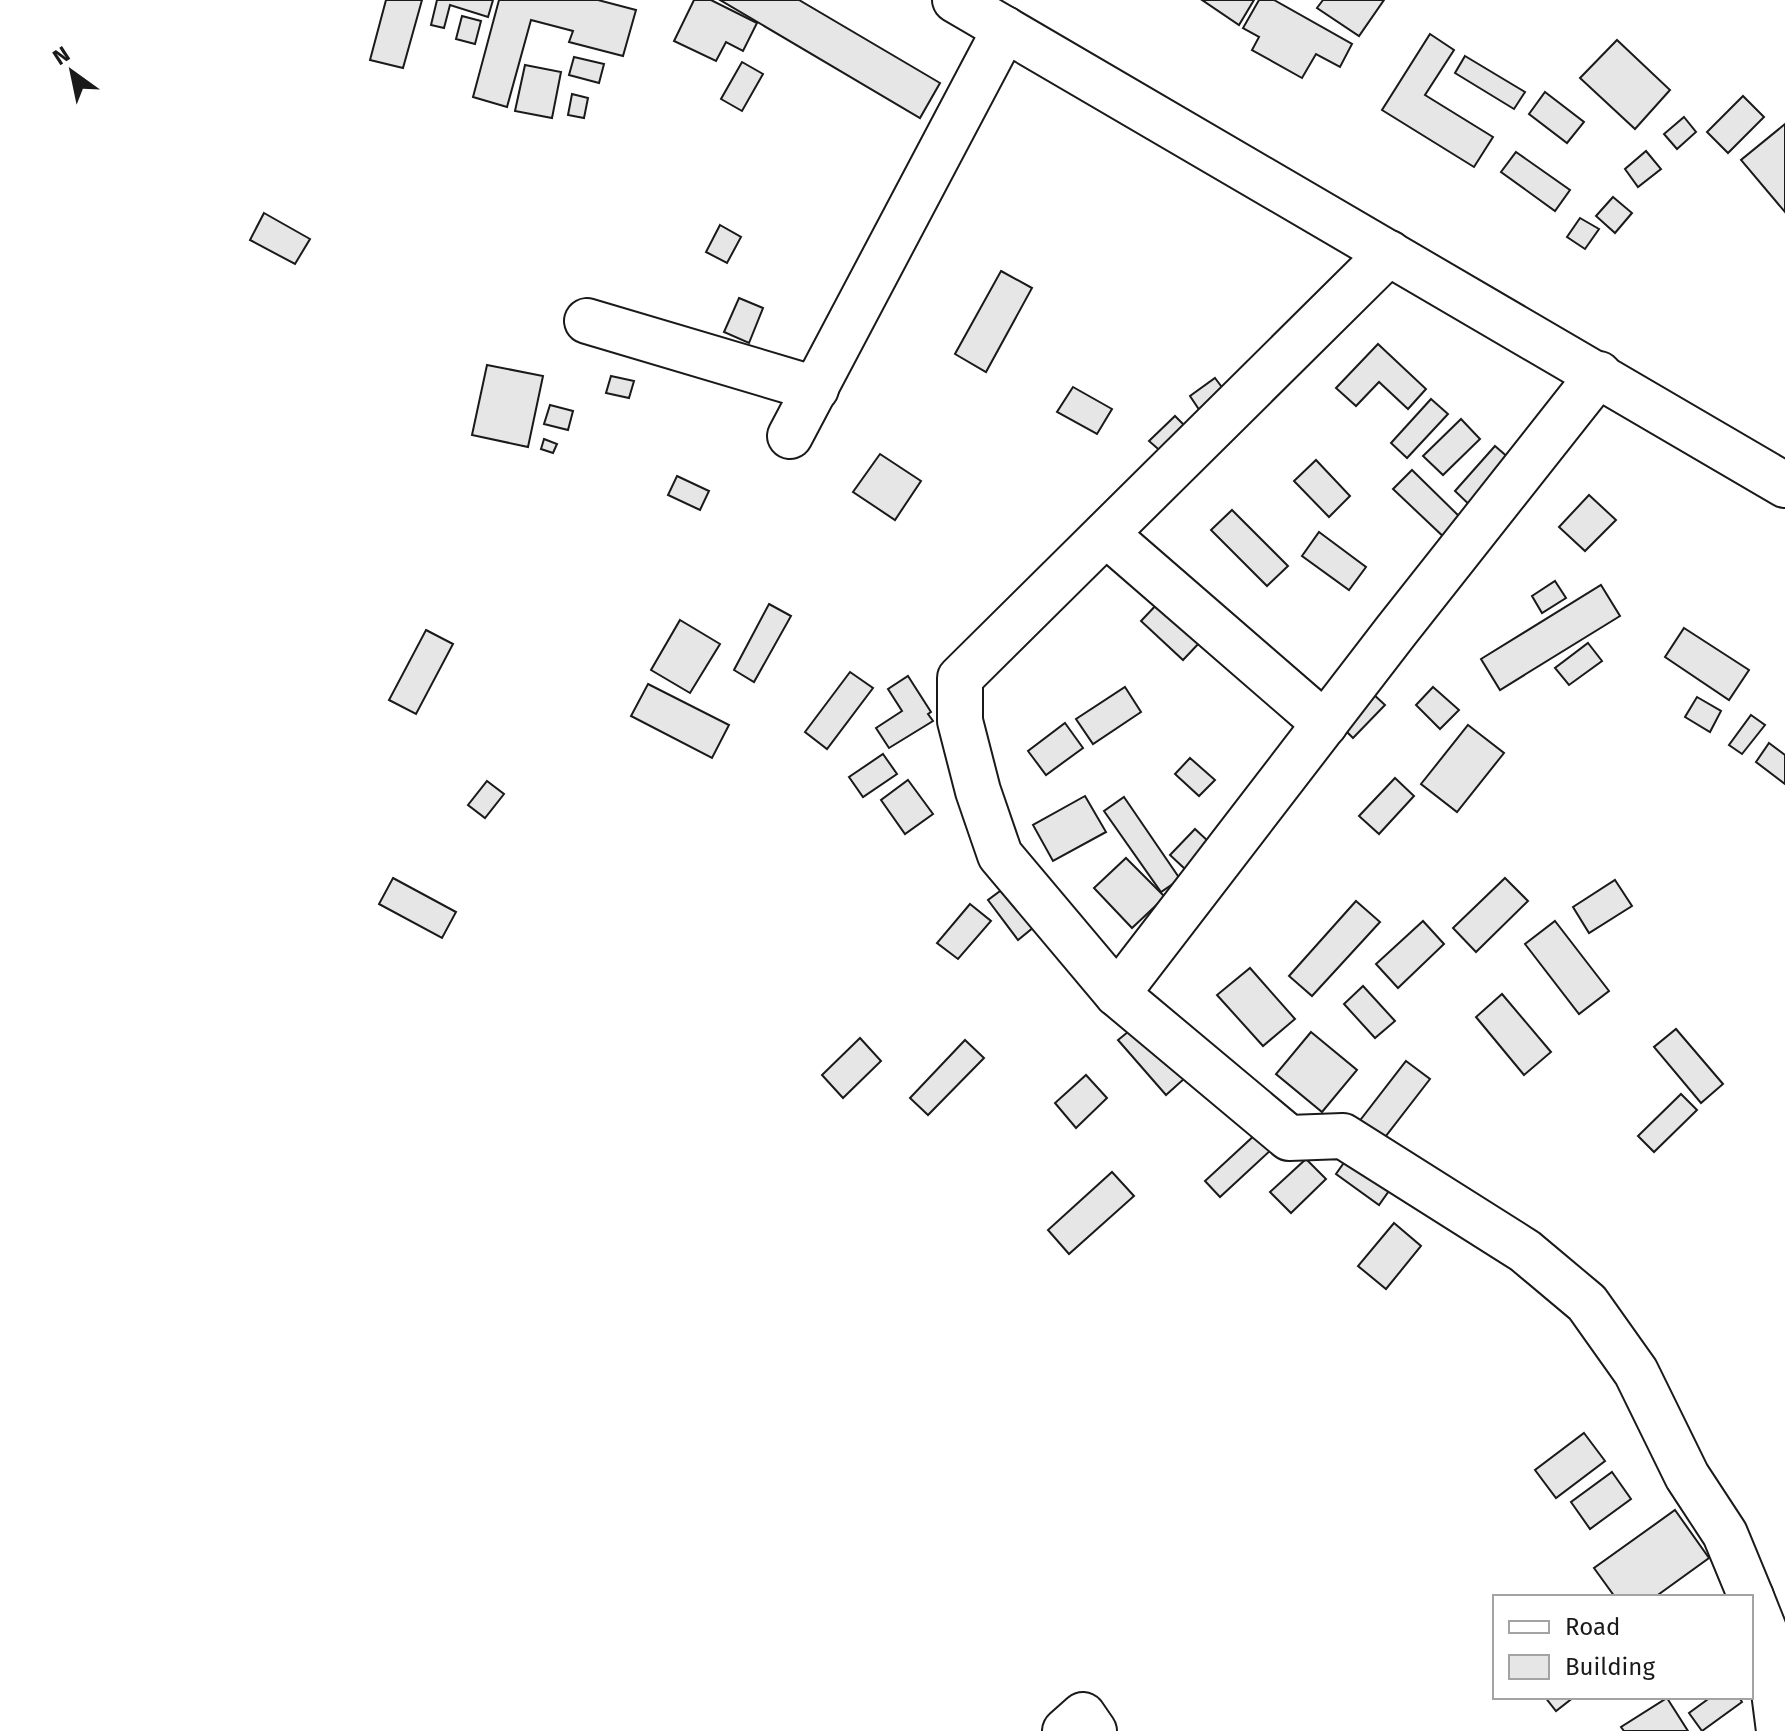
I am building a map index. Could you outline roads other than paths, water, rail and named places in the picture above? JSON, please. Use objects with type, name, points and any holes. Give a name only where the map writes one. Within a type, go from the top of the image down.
[{"type":"street","points":[[955,0],[1785,485]]},
{"type":"street","points":[[790,436],[1005,29]]},
{"type":"street","points":[[1389,253],[960,678],[960,721],[978,791],[1000,855],[1117,994],[1289,1138],[1343,1136],[1525,1251],[1587,1303],[1636,1372],[1687,1476],[1725,1534],[1750,1595]]},
{"type":"street","points":[[587,321],[816,389]]},
{"type":"street","points":[[1117,994],[1599,374]]},
{"type":"street","points":[[1106,534],[1325,724]]},
{"type":"street","points":[[1753,1602],[1767,1637],[1779,1731]]},
{"type":"street","points":[[1065,1731],[1083,1715],[1094,1731]]}]
